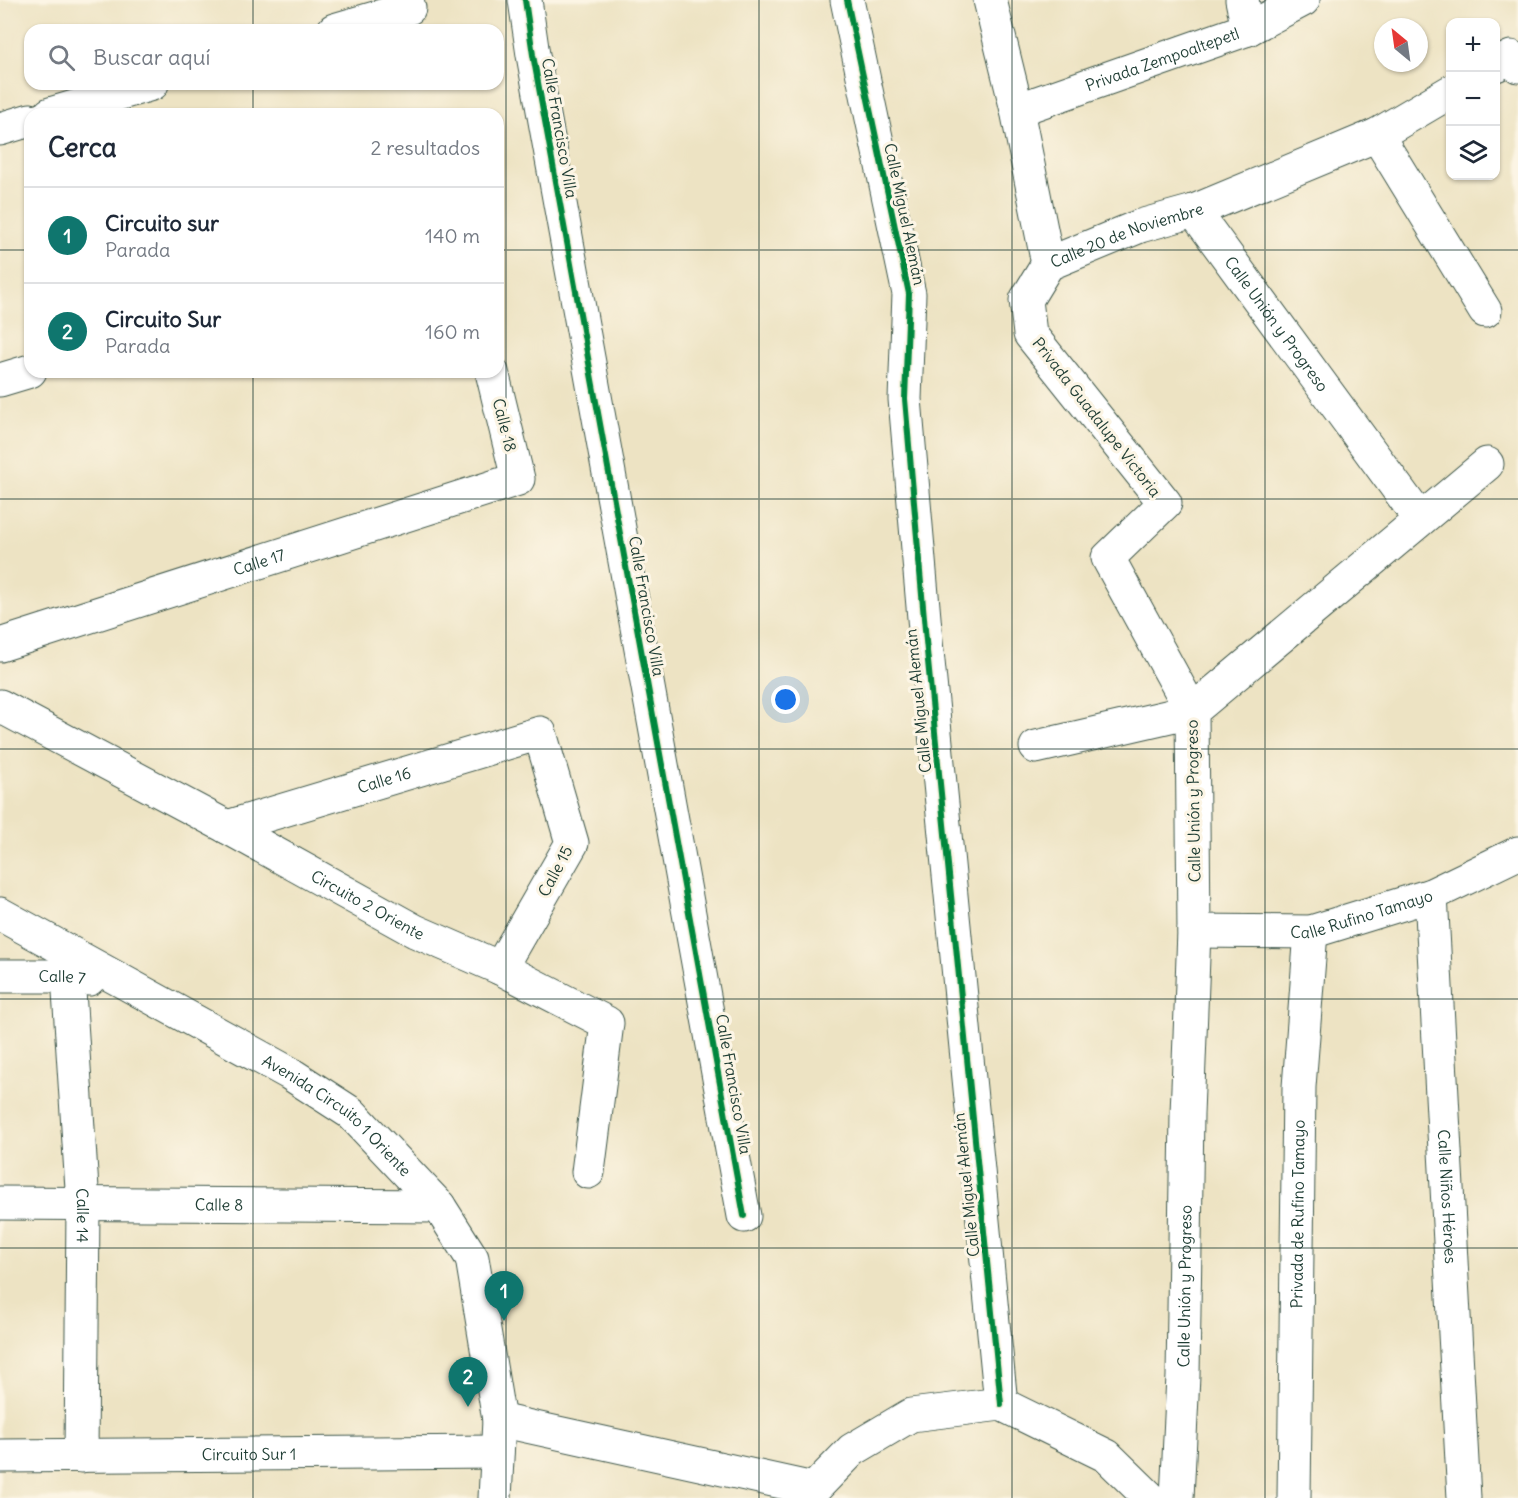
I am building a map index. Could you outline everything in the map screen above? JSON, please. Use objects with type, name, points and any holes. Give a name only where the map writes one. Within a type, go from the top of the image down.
[{"type":"street","name":"Calle Francisco Villa","points":[[525,0],[535,66],[744,1216]]},
{"type":"street","name":"Calle Miguel Alemán","points":[[847,0],[909,294],[905,399],[927,653],[1001,1404]]},
{"type":"street","name":"Calle 20 de Noviembre","points":[[990,0],[1017,110],[1048,264],[1140,226],[1194,211],[1377,135],[1446,94]]},
{"type":"street","name":"Privada Zempoaltepetl","points":[[1017,110],[1245,14],[1303,0]]},
{"type":"street","points":[[351,24],[408,4]]},
{"type":"street","points":[[1500,63],[1511,57],[1518,66]]},
{"type":"street","points":[[70,108],[132,90]]},
{"type":"street","points":[[0,129],[24,122]]},
{"type":"street","points":[[1377,135],[1485,311]]},
{"type":"street","name":"Calle Unión y Progreso","points":[[1177,1498],[1183,1376],[1187,1114],[1194,931],[1192,711],[1420,519],[1194,211]]},
{"type":"street","name":"Privada Guadalupe Victoria","points":[[1048,264],[1026,300],[1030,334],[1165,503],[1108,558],[1192,711]]},
{"type":"street","points":[[0,380],[24,373]]},
{"type":"street","name":"Calle 18","points":[[493,378],[518,479]]},
{"type":"street","points":[[1420,519],[1487,464]]},
{"type":"street","name":"Calle 17","points":[[0,645],[518,479]]},
{"type":"street","name":"Circuito 2 Oriente","points":[[0,706],[227,826],[415,931],[501,968],[607,1023],[588,1172]]},
{"type":"street","points":[[1036,747],[1192,711]]},
{"type":"street","name":"Calle 16","points":[[227,826],[540,733]]},
{"type":"street","name":"Calle 15","points":[[501,968],[572,843],[540,733]]},
{"type":"street","name":"Calle Rufino Tamayo","points":[[1194,931],[1311,932],[1431,895],[1518,853]]},
{"type":"street","name":"Calle Niños Héroes","points":[[1431,895],[1464,1498]]},
{"type":"street","name":"Avenida Circuito 1 Oriente","points":[[0,914],[289,1073],[351,1113],[439,1206],[472,1258],[499,1420],[495,1498]]},
{"type":"street","name":"Privada de Rufino Tamayo","points":[[1294,1498],[1299,1087],[1311,932]]},
{"type":"street","name":"Calle 7","points":[[0,976],[68,976],[124,983]]},
{"type":"street","name":"Calle 14","points":[[68,976],[83,1204],[81,1456]]},
{"type":"street","name":"Calle 8","points":[[0,1203],[439,1206]]},
{"type":"street","points":[[499,1420],[814,1494],[852,1450],[911,1415],[1001,1404],[1107,1456],[1150,1498]]},
{"type":"street","name":"Circuito Sur 1","points":[[0,1456],[497,1452]]},
{"type":"cycle path","points":[[525,0],[533,55],[744,1216]]},
{"type":"cycle path","points":[[847,0],[909,294],[905,399],[926,641],[1001,1404]]},
{"type":"place","name":"Circuito sur","points":[[504,1321]]},
{"type":"place","name":"Circuito Sur","points":[[468,1407]]}]
